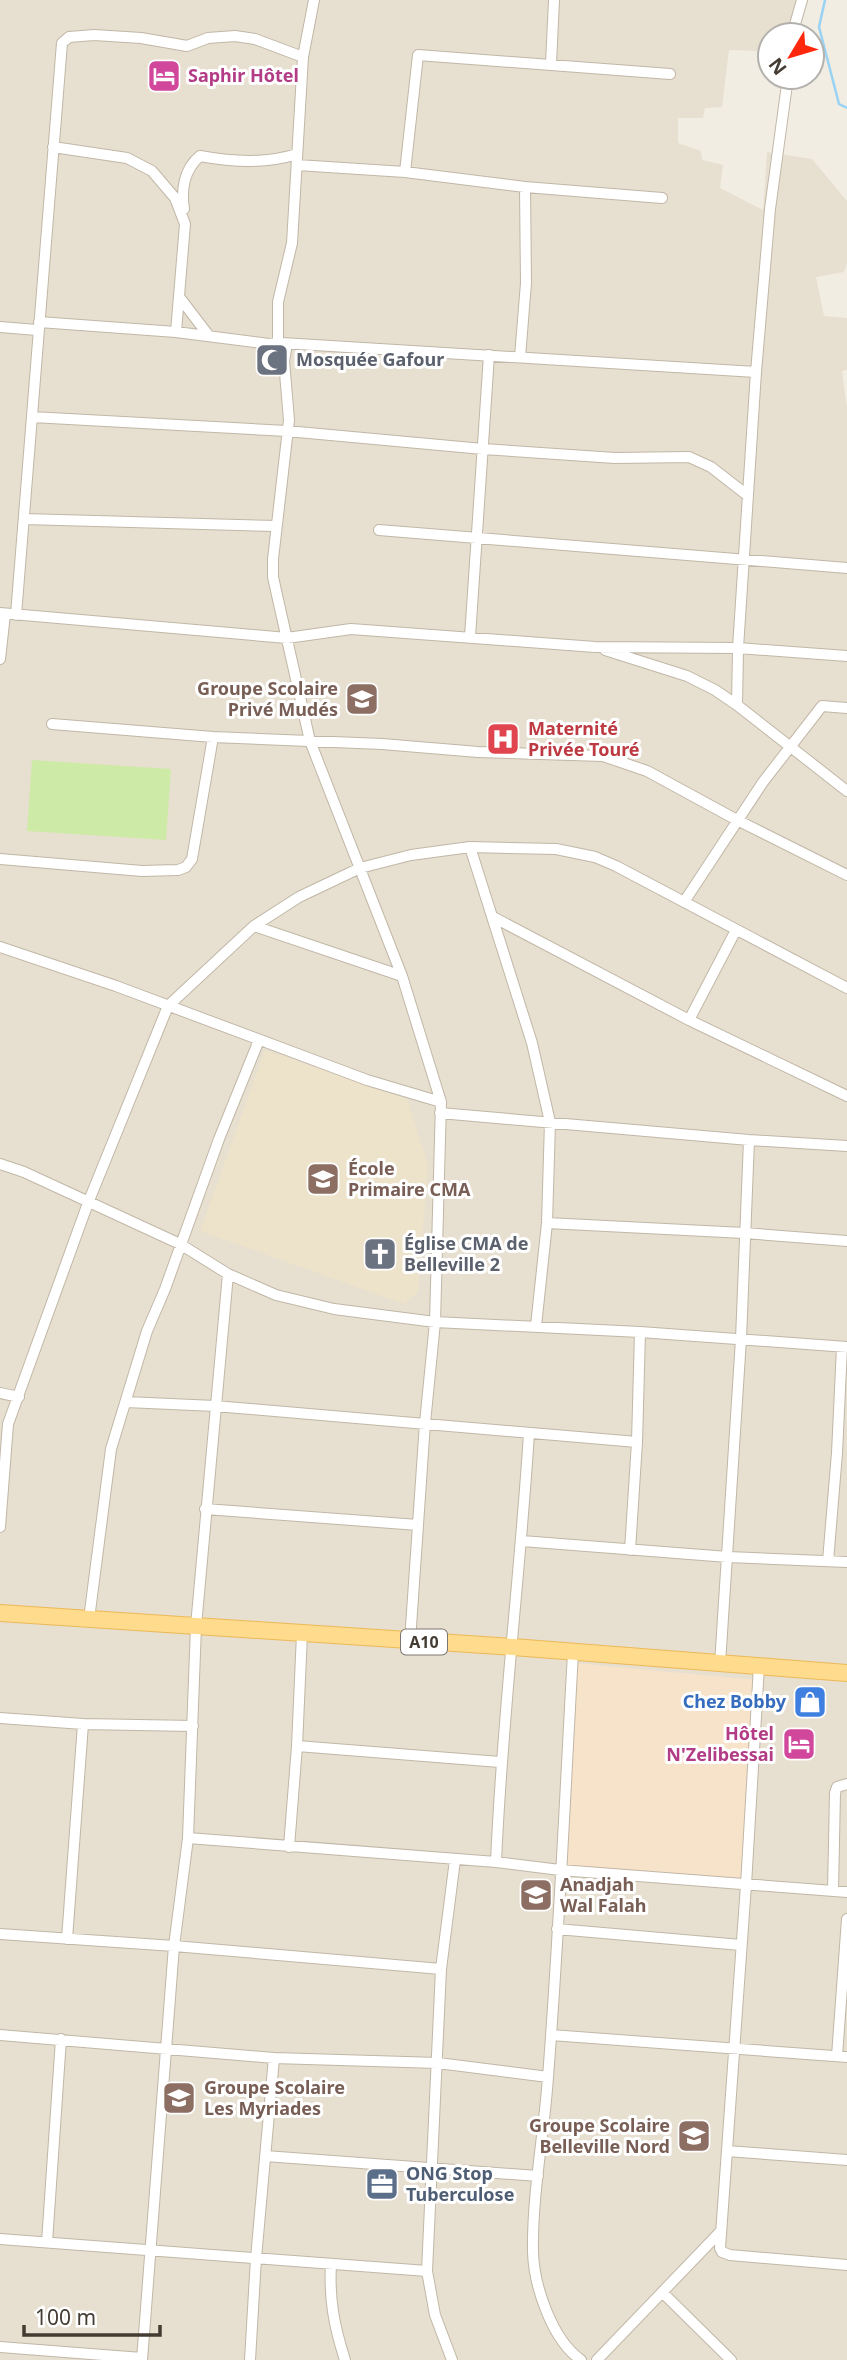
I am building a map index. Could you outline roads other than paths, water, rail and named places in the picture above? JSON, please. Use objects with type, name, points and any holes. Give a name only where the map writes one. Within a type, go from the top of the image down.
[{"type":"main road","name":"A10","points":[[0,1612],[847,1673]]},
{"type":"street","points":[[314,0],[303,57],[292,243],[278,302],[288,404],[276,526],[274,577],[310,741],[402,976],[441,1101],[435,1322],[410,1641]]},
{"type":"street","points":[[551,64],[554,0]]},
{"type":"street","points":[[796,21],[802,0]]},
{"type":"street","points":[[16,615],[62,43],[69,37],[141,38],[187,46],[208,37],[235,36],[255,39],[303,57]]},
{"type":"street","points":[[405,172],[418,55],[670,74]]},
{"type":"street","points":[[737,705],[738,648],[756,373],[770,209],[786,91]]},
{"type":"street","points":[[53,147],[127,158],[152,171],[175,198],[185,224]]},
{"type":"street","points":[[176,332],[185,224],[182,197],[191,163],[200,156],[224,161],[272,162],[297,154]]},
{"type":"street","points":[[297,165],[405,172],[525,187],[662,198]]},
{"type":"street","points":[[520,357],[526,283],[525,187]]},
{"type":"street","points":[[180,298],[209,336]]},
{"type":"street","points":[[0,327],[176,332],[269,344],[756,373]]},
{"type":"street","points":[[470,637],[489,355]]},
{"type":"street","points":[[32,417],[287,431],[482,449],[615,457],[689,457],[711,467],[747,495]]},
{"type":"street","points":[[24,519],[276,526]]},
{"type":"street","points":[[379,530],[847,568]]},
{"type":"street","points":[[0,659],[3,613],[286,638],[351,629],[594,647],[738,648],[847,656]]},
{"type":"street","points":[[594,647],[687,676],[737,705],[847,791]]},
{"type":"street","points":[[684,902],[789,746],[822,706],[847,708]]},
{"type":"street","points":[[51,724],[213,737],[603,756],[647,771],[847,875]]},
{"type":"street","points":[[0,859],[142,871],[178,870],[186,867],[192,859],[213,737]]},
{"type":"street","points":[[470,847],[532,1043],[550,1122],[547,1223],[536,1326]]},
{"type":"street","points":[[0,1527],[8,1424],[88,1203],[168,1006],[254,926],[299,897],[360,868],[411,855],[470,847],[556,849],[594,857],[616,866],[847,988]]},
{"type":"street","points":[[493,917],[689,1020],[847,1096]]},
{"type":"street","points":[[254,926],[402,976]]},
{"type":"street","points":[[689,1020],[736,930]]},
{"type":"street","points":[[0,947],[367,1080],[441,1101]]},
{"type":"street","points":[[89,1619],[111,1450],[147,1331],[259,1040]]},
{"type":"street","points":[[440,1113],[847,1146]]},
{"type":"street","points":[[720,1664],[741,1339],[749,1140]]},
{"type":"street","points":[[0,1164],[24,1172],[180,1244],[228,1274],[276,1295],[334,1309],[435,1322],[640,1332],[844,1347],[842,1454],[828,1560]]},
{"type":"street","points":[[547,1223],[847,1241]]},
{"type":"street","points":[[0,2347],[37,2355],[142,2359],[174,1945],[188,1838],[196,1626],[228,1274]]},
{"type":"street","points":[[630,1550],[640,1332]]},
{"type":"street","points":[[0,1392],[19,1397]]},
{"type":"street","points":[[126,1402],[215,1406],[637,1441]]},
{"type":"street","points":[[496,1862],[500,1762],[513,1647],[529,1433]]},
{"type":"street","points":[[205,1509],[418,1525]]},
{"type":"street","points":[[522,1541],[847,1562]]},
{"type":"street","points":[[289,1847],[298,1746],[302,1634]]},
{"type":"street","points":[[573,1653],[551,2035],[533,2253],[540,2291],[551,2320],[571,2353],[581,2360]]},
{"type":"street","points":[[759,1666],[720,2248],[722,2252],[730,2255],[847,2265]]},
{"type":"street","points":[[0,1718],[83,1724],[193,1726]]},
{"type":"street","points":[[67,1939],[83,1724]]},
{"type":"street","points":[[298,1746],[500,1762]]},
{"type":"street","points":[[833,1890],[835,1793],[837,1787],[847,1784]]},
{"type":"street","points":[[188,1838],[847,1892]]},
{"type":"street","points":[[452,2360],[435,2315],[427,2271],[441,1969],[456,1860]]},
{"type":"street","points":[[551,2035],[842,2056],[847,1919]]},
{"type":"street","points":[[557,1929],[741,1945]]},
{"type":"street","points":[[0,1934],[174,1945],[441,1969]]},
{"type":"street","points":[[0,2035],[274,2058],[438,2063],[548,2077]]},
{"type":"street","points":[[47,2242],[61,2039]]},
{"type":"street","points":[[250,2360],[274,2058]]},
{"type":"street","points":[[727,2151],[847,2160]]},
{"type":"street","points":[[265,2156],[538,2176]]},
{"type":"street","points":[[597,2360],[721,2231]]},
{"type":"street","points":[[0,2239],[427,2271]]},
{"type":"street","points":[[331,2264],[329,2294],[345,2360]]},
{"type":"street","points":[[663,2293],[731,2360]]},
{"type":"waterway","points":[[825,0],[819,27],[839,104],[847,108]]},
{"type":"place","name":"Saphir Hôtel","points":[[164,76]]},
{"type":"place","name":"Mosquée Gafour","points":[[272,360]]},
{"type":"place","name":"Groupe Scolaire Privé Mudés","points":[[362,699]]},
{"type":"place","name":"Maternité Privée Touré","points":[[503,739]]},
{"type":"place","name":"École Primaire CMA","points":[[323,1179]]},
{"type":"place","name":"Église CMA de Belleville 2","points":[[380,1254]]},
{"type":"place","name":"Chez Bobby","points":[[810,1702]]},
{"type":"place","name":"Hôtel N'Zelibessai","points":[[799,1744]]},
{"type":"place","name":"Anadjah Wal Falah","points":[[536,1895]]},
{"type":"place","name":"Groupe Scolaire Les Myriades","points":[[179,2098]]},
{"type":"place","name":"Groupe Scolaire Belleville Nord","points":[[694,2136]]},
{"type":"place","name":"ONG Stop Tuberculose","points":[[382,2184]]}]
